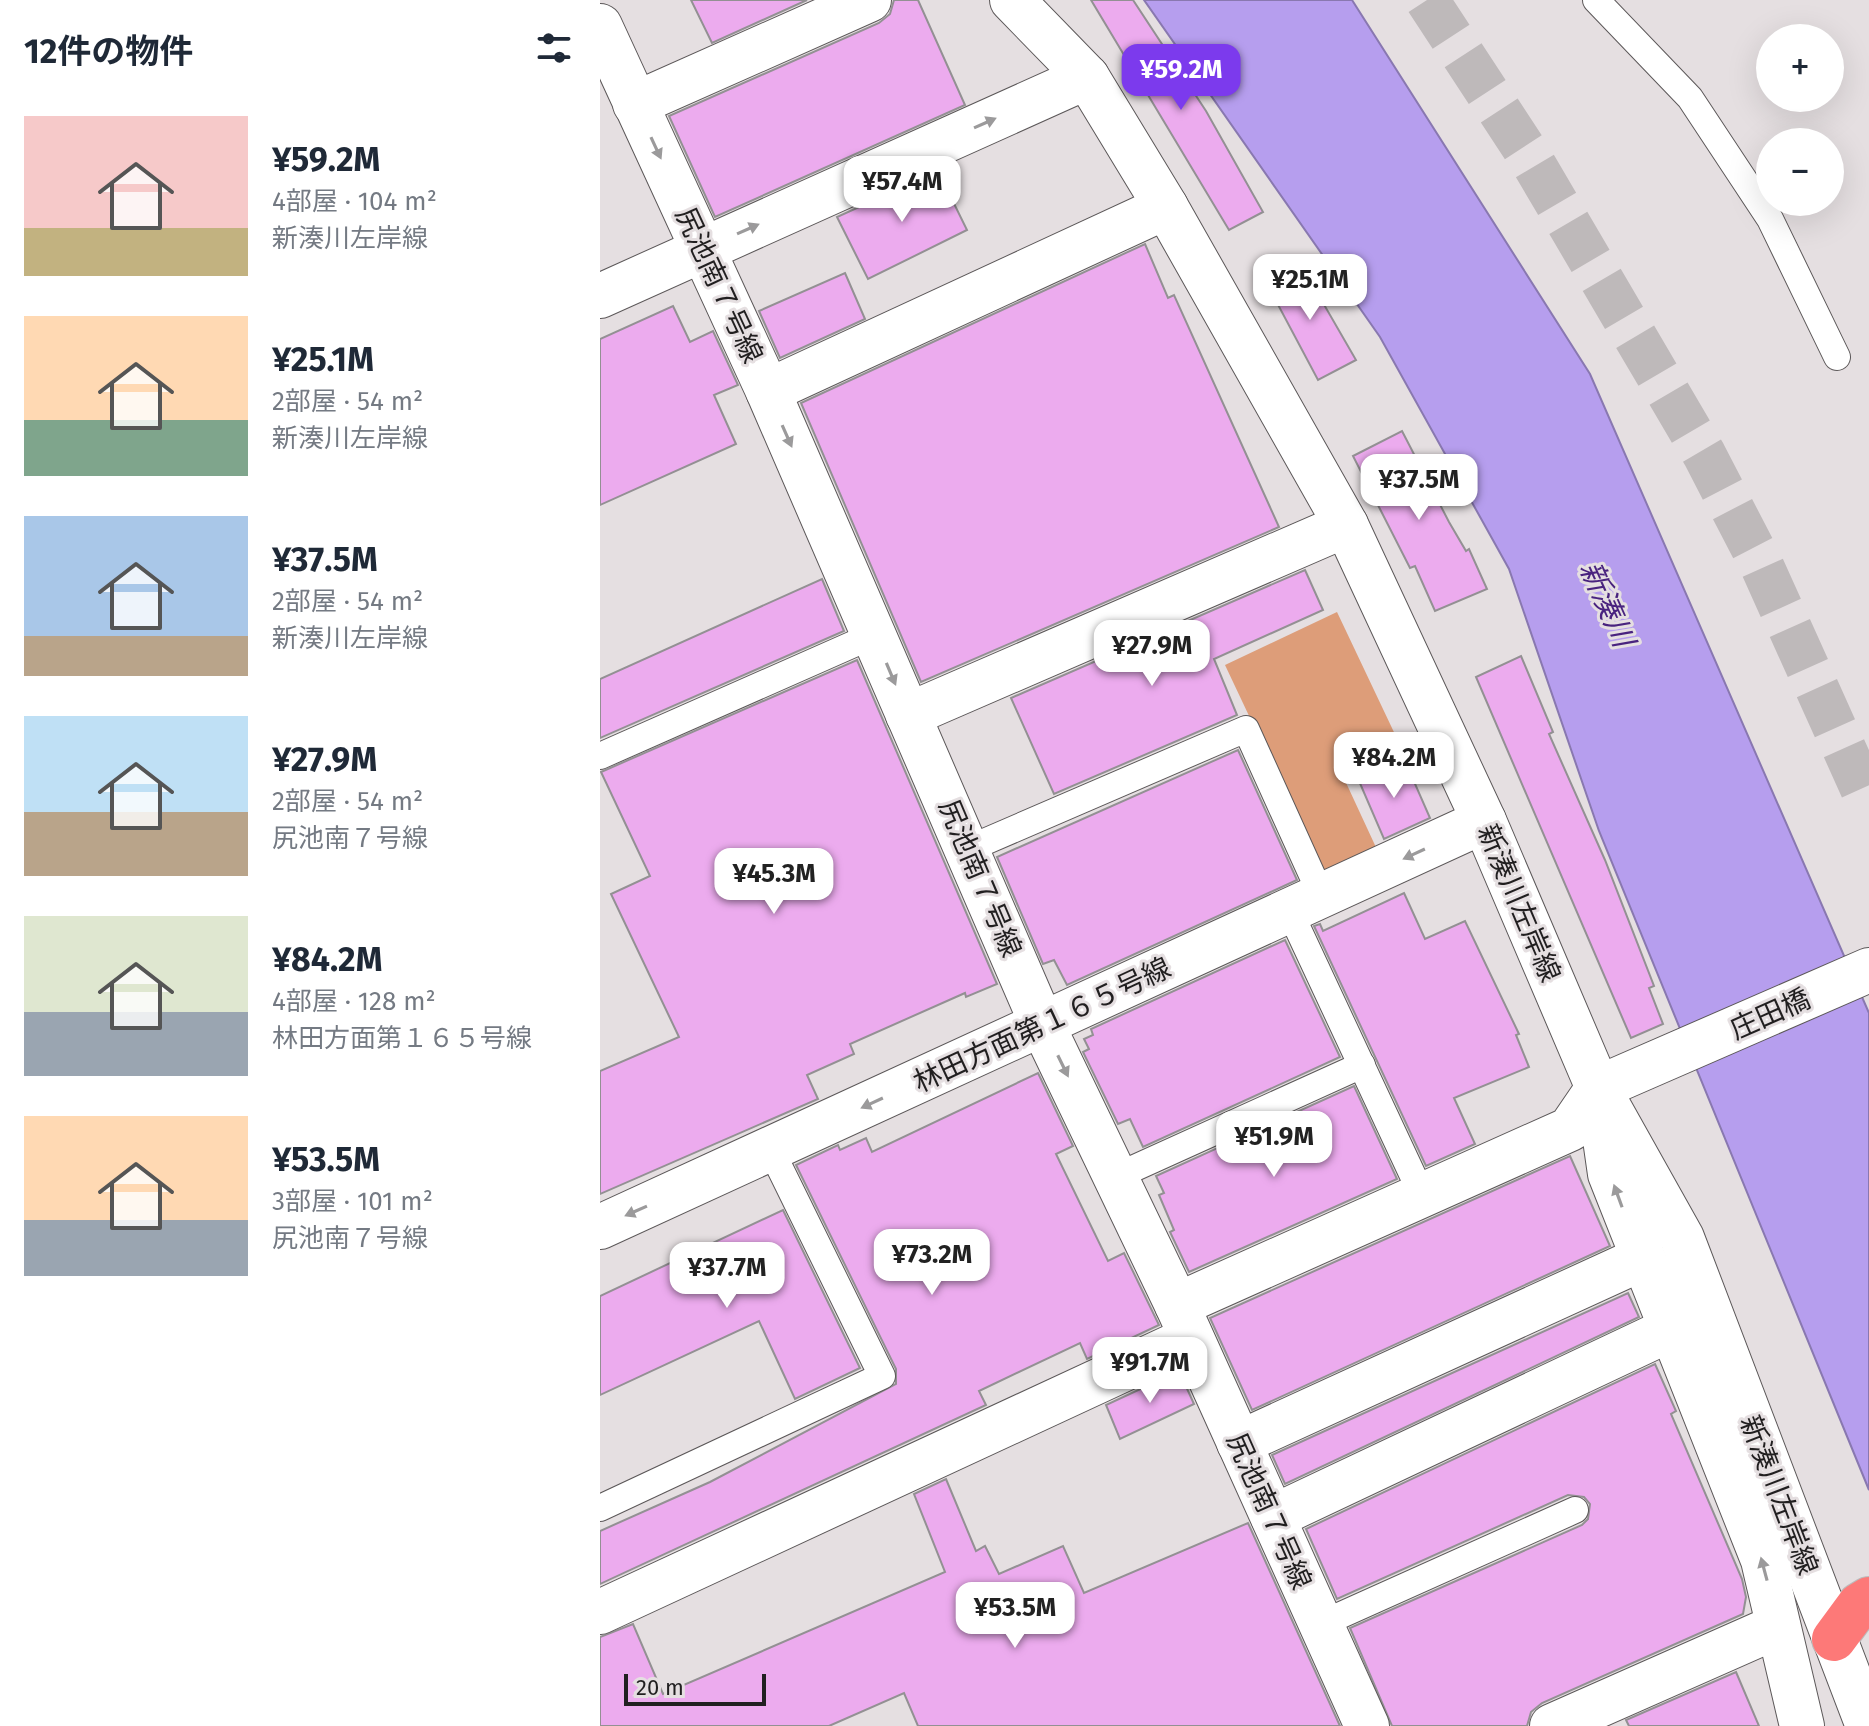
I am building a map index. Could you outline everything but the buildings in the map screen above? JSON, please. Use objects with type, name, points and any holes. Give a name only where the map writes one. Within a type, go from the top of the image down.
[{"type":"street","points":[[635,104],[869,0]]},
{"type":"street","name":"新湊川左岸線","points":[[1012,0],[1087,77],[1166,207],[1346,525],[1484,821],[1598,1088],[1682,1238],[1858,1621],[1868,1726]]},
{"type":"street","name":"尻池南７号線","points":[[600,26],[768,391],[1042,1024],[1117,1176],[1367,1726]]},
{"type":"street","points":[[600,296],[1087,77]]},
{"type":"street","points":[[768,391],[1166,207]]},
{"type":"street","points":[[908,715],[1346,525]]},
{"type":"street","name":"林田方面第１６５号線","points":[[600,1227],[1484,821]]},
{"type":"street","name":"庄田橋","points":[[1598,1088],[1869,970]]},
{"type":"street","points":[[600,1612],[1184,1322],[1422,1195],[1570,1129],[1598,1088]]},
{"type":"street","points":[[1598,1088],[1610,1174],[1641,1259],[1763,1560],[1802,1726]]},
{"type":"street","points":[[1239,1443],[1641,1259]]},
{"type":"street","points":[[1273,1517],[1671,1329]]},
{"type":"street","name":"新湊川左岸線","points":[[1848,1726],[1858,1621]]},
{"type":"street","points":[[1552,1726],[1778,1626]]},
{"type":"lane","points":[[1596,0],[1690,98],[1770,219],[1837,357]]},
{"type":"lane","points":[[600,756],[874,635]]},
{"type":"lane","points":[[968,849],[1246,729],[1362,1065],[1422,1195]]},
{"type":"lane","points":[[1117,1176],[1362,1065]]},
{"type":"lane","points":[[600,1508],[882,1376],[771,1150]]},
{"type":"lane","points":[[1321,1624],[1575,1510]]},
{"type":"shaded area","points":[[1337,612],[1401,747],[1342,774],[1380,856],[1327,881],[1225,665]]},
{"type":"water","name":"新湊川","points":[[1144,0],[1352,0],[1590,374],[1869,1013],[1869,1490],[1599,831],[1509,569],[1380,337]]},
{"type":"tunnel","points":[[1427,0],[1529,156],[1704,454],[1762,566],[1869,804]]}]
